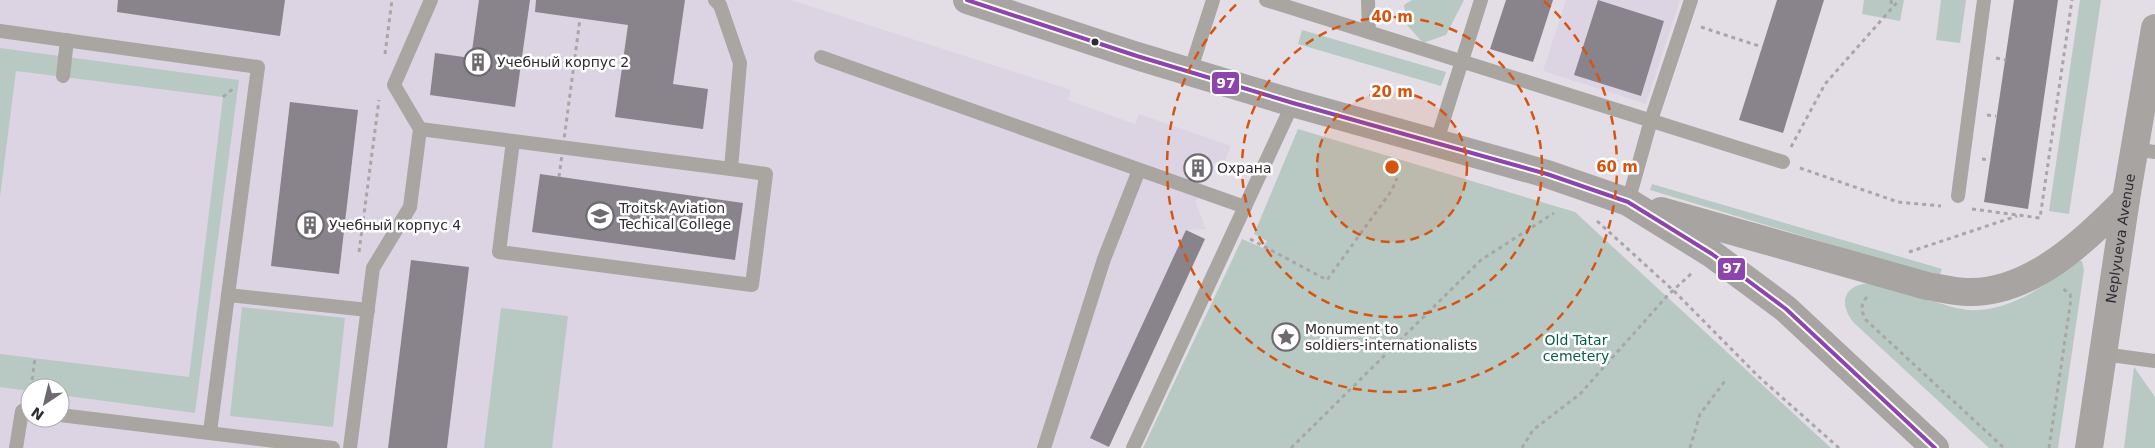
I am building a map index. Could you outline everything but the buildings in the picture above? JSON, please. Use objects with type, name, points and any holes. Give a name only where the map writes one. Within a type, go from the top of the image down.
[{"type":"main road","points":[[967,0],[1293,103],[1547,174],[1628,202],[1927,286],[1969,292],[1998,289],[2048,267],[2090,236],[2126,199]]},
{"type":"main road","name":"Neplyueva Avenue","points":[[2089,448],[2126,199],[2145,150],[2155,28]]},
{"type":"main road","points":[[1628,202],[1712,254],[1786,310],[1935,448]]},
{"type":"lane","points":[[350,448],[373,268],[410,207],[420,129],[394,85],[431,0]]},
{"type":"lane","points":[[715,0],[720,5],[740,63],[731,169]]},
{"type":"lane","points":[[1190,72],[1213,0]]},
{"type":"lane","points":[[1266,0],[1783,162]]},
{"type":"lane","points":[[1368,0],[1370,32]]},
{"type":"lane","points":[[1436,144],[1481,0]]},
{"type":"lane","points":[[1628,202],[1651,120],[1691,0]]},
{"type":"lane","points":[[1958,196],[1984,0]]},
{"type":"lane","points":[[0,31],[258,67],[210,432]]},
{"type":"lane","points":[[63,76],[67,40]]},
{"type":"lane","points":[[821,57],[1244,207]]},
{"type":"lane","points":[[1133,448],[1293,103]]},
{"type":"lane","points":[[420,129],[731,169],[766,174],[752,285],[499,252],[513,141]]},
{"type":"lane","points":[[1044,448],[1104,260],[1139,170]]},
{"type":"lane","points":[[228,295],[368,310]]},
{"type":"lane","points":[[2103,354],[2155,361]]},
{"type":"lane","points":[[70,416],[332,448]]},
{"type":"lane","points":[[16,448],[20,423]]},
{"type":"path","points":[[384,58],[392,0]]},
{"type":"path","points":[[1891,0],[1892,8]]},
{"type":"path","points":[[1899,0],[1825,84],[1783,162],[1898,202],[1946,206]]},
{"type":"path","points":[[1965,208],[2040,218],[2072,0]]},
{"type":"path","points":[[559,177],[580,19]]},
{"type":"path","points":[[1684,22],[1762,47]]},
{"type":"path","points":[[358,260],[379,96]]},
{"type":"path","points":[[1234,230],[1327,280],[1392,190],[1397,178]]},
{"type":"path","points":[[1291,448],[1481,260],[1554,213]]},
{"type":"path","points":[[1906,253],[2019,216]]},
{"type":"path","points":[[1596,220],[1674,291],[1758,376],[1839,448]]},
{"type":"path","points":[[1522,448],[1533,430],[1580,394],[1667,296],[1712,254]]},
{"type":"path","points":[[2049,448],[2072,299],[2064,288],[2055,288]]},
{"type":"path","points":[[1870,295],[1864,300],[1861,308],[1866,320],[2004,448]]},
{"type":"path","points":[[32,378],[35,358]]},
{"type":"path","points":[[1690,448],[1700,414],[1725,381]]},
{"type":"shaded area","name":"Troitsk Aviation Techical College","points":[[0,0],[791,0],[1071,90],[1068,100],[1135,124],[1139,114],[1231,146],[1225,161],[1208,164],[1196,203],[1206,229],[1187,230],[1205,239],[1108,448],[0,448]]},
{"type":"shaded area","points":[[1566,0],[1680,0],[1646,104],[1543,71]]},
{"type":"green space","points":[[1412,0],[1464,0],[1446,35],[1423,43],[1407,25],[1404,5]]},
{"type":"green space","points":[[1864,0],[1904,0],[1900,21],[1862,14]]},
{"type":"green space","points":[[1941,0],[1966,0],[1960,43],[1936,40]]},
{"type":"green space","points":[[2080,0],[2101,0],[2069,214],[2049,211]]},
{"type":"green space","points":[[1302,30],[1446,72],[1441,86],[1298,44]]},
{"type":"green space","points":[[0,48],[239,80],[195,413],[70,396],[70,378],[20,378],[20,390],[0,387],[0,354],[189,377],[223,97],[16,71],[0,197]]},
{"type":"green space","name":"Old Tatar cemetery","points":[[1298,129],[1575,212],[1831,448],[1143,448],[1242,239],[1263,248],[1267,241],[1254,234]]},
{"type":"green space","points":[[1652,184],[1942,269],[1939,277],[1650,190]]},
{"type":"green space","points":[[2078,261],[2082,261],[2084,270],[2058,448],[1989,448],[1853,322],[1846,308],[1845,301],[1849,291],[1861,284],[1870,283],[1951,307],[1971,310],[1991,308],[2018,300],[2043,286]]},
{"type":"green space","points":[[242,307],[345,318],[333,427],[230,416]]},
{"type":"green space","points":[[501,308],[568,316],[552,448],[484,448]]},
{"type":"green space","points":[[2134,367],[2155,397],[2155,448],[2124,448]]},
{"type":"transit line","name":"97","points":[[967,0],[1137,56],[1293,103],[1547,174],[1628,202],[1712,254],[1786,309],[1935,448]]},
{"type":"place","name":"Учебный корпус 2","points":[[478,62]]},
{"type":"place","name":"Охрана","points":[[1198,168]]},
{"type":"place","name":"Troitsk Aviation Techical College","points":[[600,216]]},
{"type":"place","name":"Учебный корпус 4","points":[[310,225]]},
{"type":"place","name":"Monument to soldiers-internationalists","points":[[1286,337]]}]
